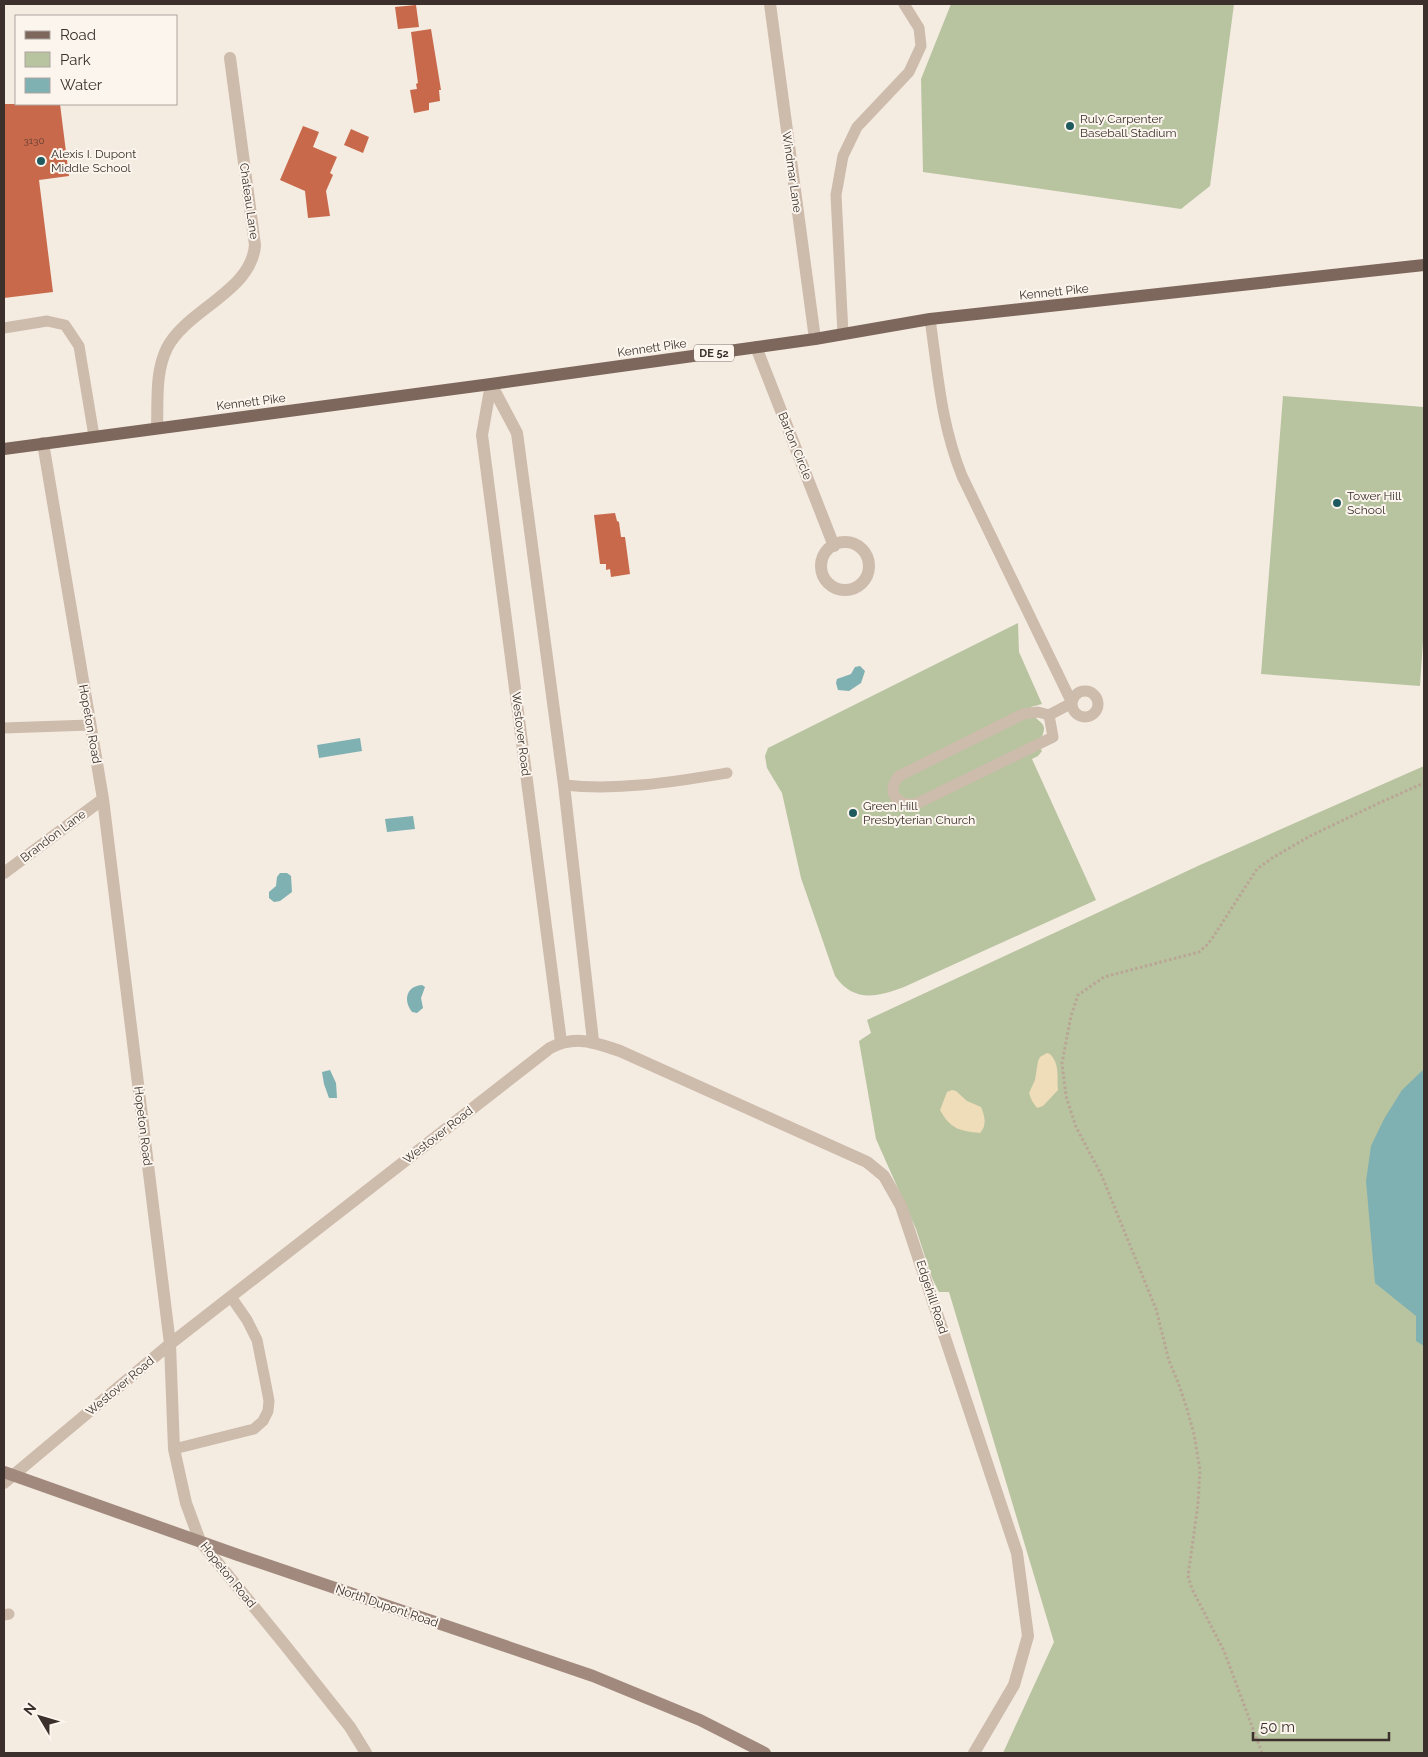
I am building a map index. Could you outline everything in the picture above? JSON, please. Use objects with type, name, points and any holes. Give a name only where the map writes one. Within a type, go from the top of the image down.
[{"type":"main road","name":"Kennett Pike","points":[[4,449],[815,339],[930,319],[1424,264]]},
{"type":"main road","name":"North Dupont Road","points":[[7,1477],[593,1676],[700,1720],[765,1753]]},
{"type":"street","name":"Windmar Lane","points":[[770,4],[815,339]]},
{"type":"street","name":"Chateau Lane","points":[[157,428],[158,372],[166,349],[183,328],[243,276],[254,256],[255,245],[230,58]]},
{"type":"street","name":"Barton Circle","points":[[756,347],[834,546]]},
{"type":"street","points":[[491,384],[517,433],[564,785],[593,1041]]},
{"type":"street","name":"Westover Road","points":[[7,1477],[170,1344],[550,1048],[561,1042],[482,435],[491,384]]},
{"type":"street","name":"Hopeton Road","points":[[43,443],[103,799],[170,1344],[174,1449],[186,1503],[200,1541],[350,1727],[366,1753]]},
{"type":"street","name":"Brandon Lane","points":[[4,873],[103,799]]},
{"type":"street","name":"Edgehill Road","points":[[561,1042],[593,1041],[620,1051],[867,1162],[884,1176],[901,1206],[1017,1553],[1028,1636],[1014,1686],[974,1753]]},
{"type":"lane","points":[[843,334],[836,195],[843,156],[857,127],[909,72],[920,46],[918,28],[904,4]]},
{"type":"lane","points":[[930,319],[944,421],[952,450],[962,476],[1072,703],[1049,715],[1038,712],[1022,714],[900,776],[894,782],[892,790],[896,798],[909,805],[918,802],[1053,737],[1049,715]]},
{"type":"lane","points":[[4,328],[47,321],[65,325],[79,346],[94,436]]},
{"type":"lane","points":[[4,728],[90,725]]},
{"type":"lane","points":[[564,785],[589,788],[645,786],[727,773]]},
{"type":"lane","points":[[174,1449],[254,1429],[263,1421],[268,1411],[269,1401],[257,1340],[232,1297]]},
{"type":"path","points":[[1262,1753],[1224,1651],[1192,1589],[1188,1576],[1198,1504],[1200,1470],[1194,1434],[1178,1382],[1169,1361],[1156,1309],[1101,1174],[1076,1127],[1070,1111],[1062,1063],[1066,1039],[1078,995],[1104,977],[1199,952],[1215,934],[1257,869],[1310,836],[1424,783]]},
{"type":"green space","name":"Ruly Carpenter Baseball Stadium","points":[[951,4],[1234,4],[1210,186],[1181,209],[923,172],[921,79]]},
{"type":"green space","points":[[1283,396],[1424,407],[1424,626],[1420,686],[1261,674]]},
{"type":"green space","points":[[1018,623],[1019,652],[1042,704],[1031,707],[1044,728],[1042,737],[1035,741],[1042,751],[1032,759],[1096,900],[904,987],[875,995],[858,994],[850,991],[835,976],[801,878],[782,793],[767,768],[765,756],[768,748]]},
{"type":"green space","points":[[1424,766],[1424,1753],[1003,1753],[1054,1642],[949,1292],[939,1292],[932,1278],[916,1229],[876,1139],[859,1041],[871,1033],[867,1020],[1200,865]]},
{"type":"sand","points":[[1047,1053],[1050,1054],[1057,1066],[1058,1090],[1043,1106],[1037,1108],[1029,1093],[1035,1080],[1038,1061],[1040,1057]]},
{"type":"sand","points":[[956,1091],[967,1101],[981,1107],[985,1121],[980,1133],[956,1128],[940,1110],[947,1092]]},
{"type":"water","points":[[860,666],[865,671],[861,683],[849,691],[838,690],[837,679],[851,674],[855,667]]},
{"type":"water","points":[[360,738],[362,751],[319,758],[317,745]]},
{"type":"water","points":[[413,816],[415,829],[387,832],[385,819]]},
{"type":"water","points":[[280,873],[287,873],[291,876],[292,892],[280,901],[274,902],[269,898],[269,892],[276,886],[277,877]]},
{"type":"water","points":[[422,985],[425,987],[421,998],[423,1008],[417,1013],[412,1012],[407,999],[409,991]]},
{"type":"water","points":[[1424,1069],[1424,1346],[1416,1341],[1416,1316],[1375,1283],[1366,1181],[1371,1146],[1384,1119],[1402,1090]]},
{"type":"water","points":[[330,1070],[336,1083],[337,1098],[329,1098],[324,1084],[322,1072]]},
{"type":"building","points":[[416,5],[419,27],[398,29],[395,7]]},
{"type":"building","points":[[431,29],[441,90],[439,90],[440,101],[429,103],[429,110],[414,113],[410,90],[417,89],[416,84],[418,83],[411,32]]},
{"type":"building","points":[[4,104],[60,105],[69,176],[39,180],[53,292],[4,298]]},
{"type":"building","points":[[303,126],[319,132],[313,147],[337,157],[330,173],[333,175],[326,191],[330,216],[308,218],[305,191],[280,180]]},
{"type":"building","points":[[351,129],[369,137],[363,153],[344,145]]},
{"type":"building","points":[[615,513],[619,522],[621,537],[625,537],[630,574],[611,577],[610,569],[606,570],[606,564],[600,564],[594,515]]},
{"type":"place","name":"Ruly Carpenter Baseball Stadium","points":[[1070,126]]},
{"type":"place","name":"Alexis I. Dupont Middle School","points":[[41,161]]},
{"type":"place","name":"Tower Hill School","points":[[1337,503]]},
{"type":"place","name":"Green Hill Presbyterian Church","points":[[853,813]]}]
